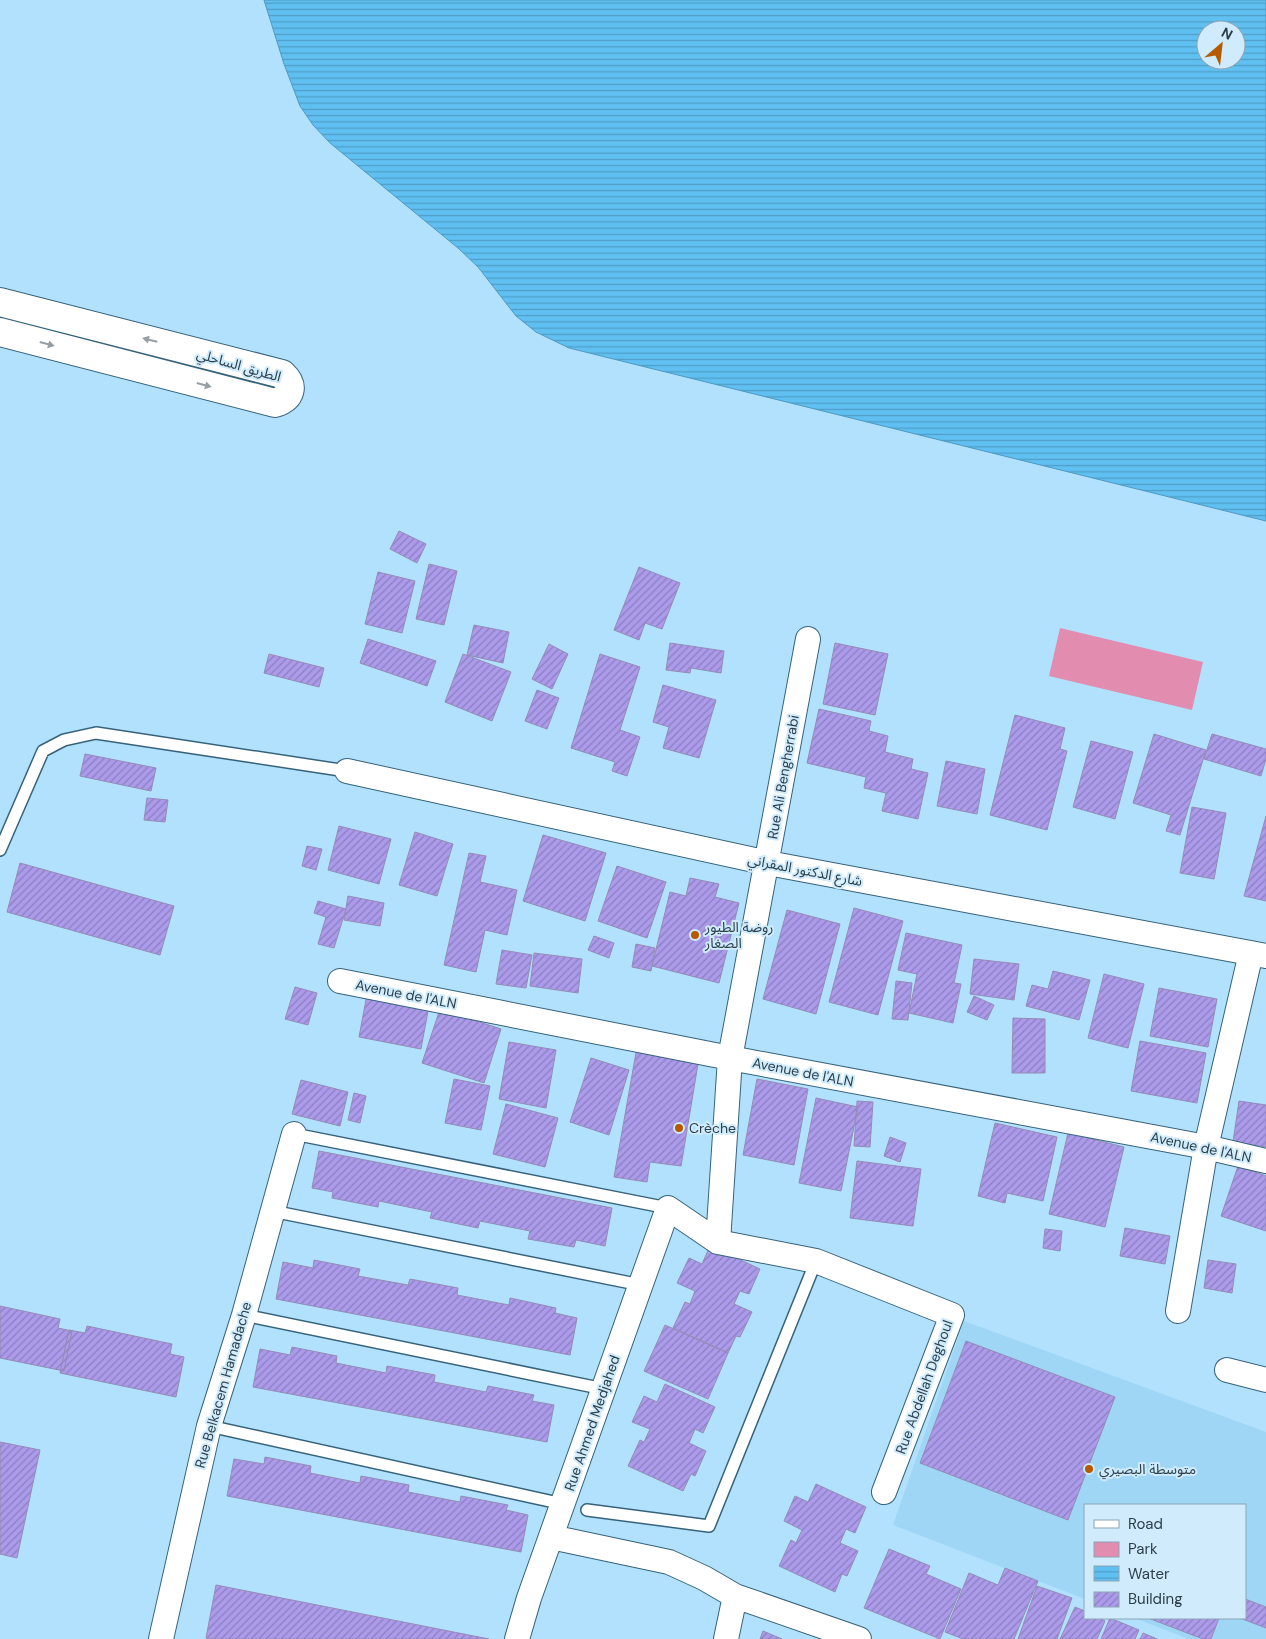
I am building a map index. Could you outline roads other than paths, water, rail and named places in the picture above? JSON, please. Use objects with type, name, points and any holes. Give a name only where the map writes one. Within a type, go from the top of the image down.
[{"type":"street","name":"الطريق الساحلي","points":[[0,302],[282,374],[288,380],[290,388],[288,395],[283,401],[275,403],[0,332]]},
{"type":"street","name":"Rue Ali Bengherrabi","points":[[718,1242],[730,1058],[768,863],[808,639]]},
{"type":"street","name":"شارع الدكتور المقراني","points":[[347,771],[768,863],[1258,954]]},
{"type":"street","points":[[1178,1311],[1206,1147],[1258,954]]},
{"type":"street","name":"Avenue de l'ALN","points":[[340,981],[730,1058],[1206,1147],[1266,1161]]},
{"type":"street","name":"Rue Belkacem Hamadache","points":[[161,1639],[208,1426],[244,1315],[294,1134]]},
{"type":"street","name":"Rue Abdellah Deghoul","points":[[668,1208],[718,1242],[816,1261],[952,1315],[884,1492]]},
{"type":"street","name":"Rue Ahmed Medjahed","points":[[517,1639],[529,1598],[668,1208]]},
{"type":"street","points":[[1227,1370],[1266,1380]]},
{"type":"street","points":[[551,1538],[670,1562],[704,1578],[734,1596],[859,1639]]},
{"type":"street","points":[[726,1639],[734,1596]]},
{"type":"lane","points":[[0,850],[43,751],[64,740],[96,733],[347,771]]},
{"type":"lane","points":[[294,1134],[668,1208]]},
{"type":"lane","points":[[272,1210],[641,1285]]},
{"type":"lane","points":[[586,1510],[709,1526],[816,1261]]},
{"type":"lane","points":[[244,1315],[604,1389]]},
{"type":"lane","points":[[208,1426],[563,1504]]},
{"type":"water","points":[[264,0],[1266,0],[1266,521],[569,348],[536,332],[516,316],[478,267],[458,248],[330,143],[313,125],[300,106],[284,64]]},
{"type":"place","name":"روضة الطيور الصغار","points":[[695,935]]},
{"type":"place","name":"Crèche","points":[[679,1128]]},
{"type":"place","name":"متوسطة البصيري","points":[[1089,1469]]}]
